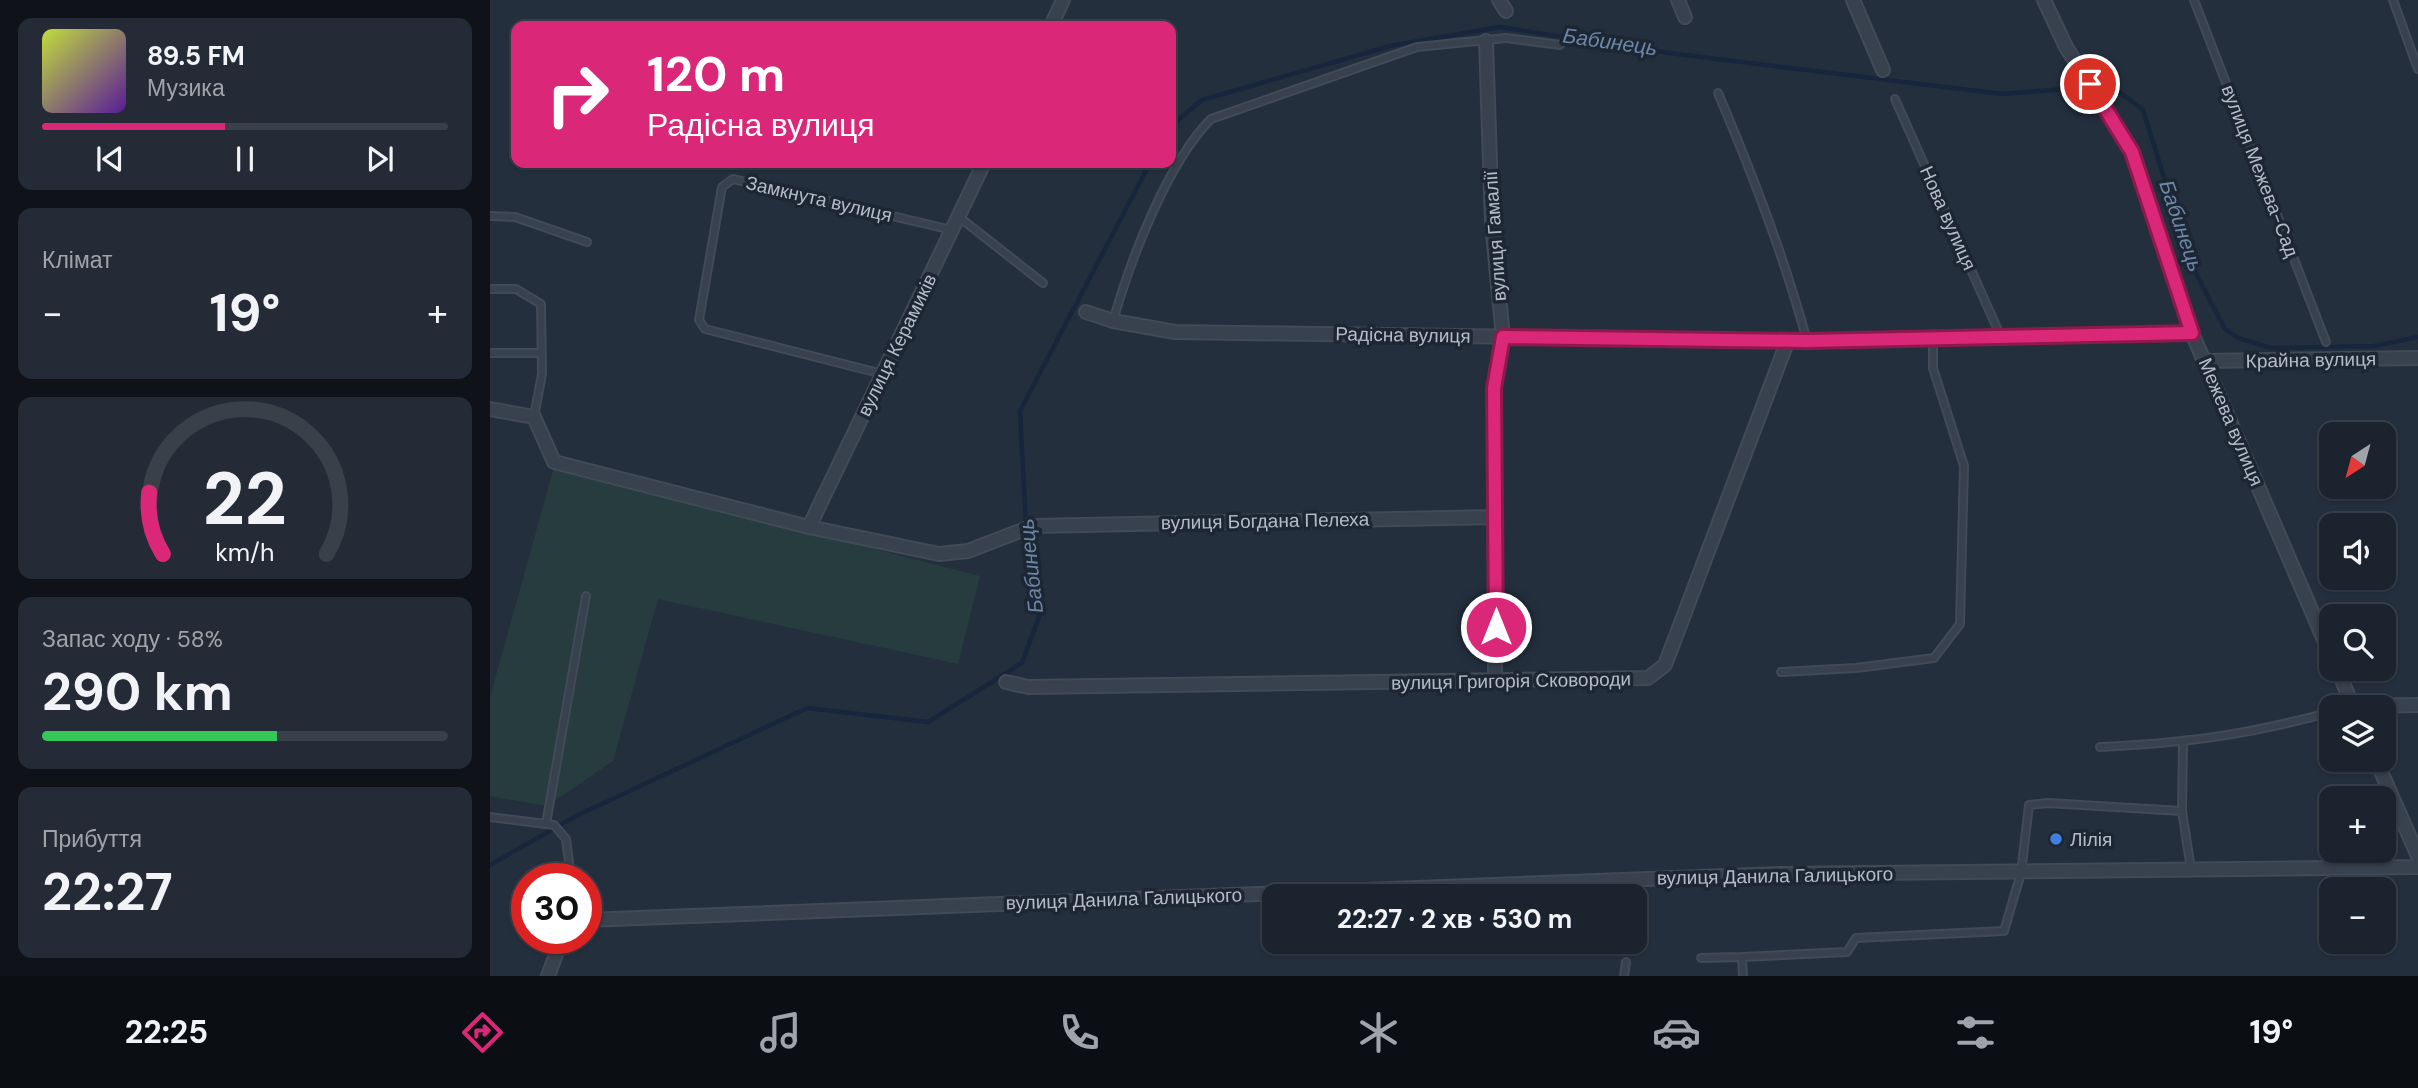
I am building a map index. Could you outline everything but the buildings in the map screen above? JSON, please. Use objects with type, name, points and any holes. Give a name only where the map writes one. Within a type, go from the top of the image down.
[{"type":"street","points":[[1053,21],[1063,0]]},
{"type":"street","points":[[1678,0],[1685,17]]},
{"type":"street","points":[[1853,0],[1883,70]]},
{"type":"street","name":"Межева вулиця","points":[[2044,0],[2066,47],[2132,152],[2192,333],[2319,628]]},
{"type":"street","name":"вулиця Гамалії","points":[[1486,41],[1492,222],[1503,337],[1494,388],[1495,682]]},
{"type":"street","name":"вулиця Керамиків","points":[[809,527],[982,168]]},
{"type":"street","name":"Радісна вулиця","points":[[1086,312],[1113,321],[1175,332],[1807,341],[2192,333]]},
{"type":"street","name":"вулиця Григорія Сковороди","points":[[1006,682],[1028,687],[1648,678],[1665,665],[1788,340]]},
{"type":"street","name":"Крайна вулиця","points":[[2204,361],[2418,358]]},
{"type":"street","points":[[490,409],[534,417],[554,461],[809,527]]},
{"type":"street","name":"вулиця Богдана Пелеха","points":[[809,527],[939,554],[968,551],[1033,526],[1496,517]]},
{"type":"street","points":[[2396,706],[2418,705]]},
{"type":"street","points":[[2381,772],[2418,856]]},
{"type":"street","name":"вулиця Данила Галицького","points":[[602,919],[1780,874],[2418,867]]},
{"type":"street","points":[[548,976],[556,954]]},
{"type":"lane","name":"вулиця Межева-Сад","points":[[2194,0],[2326,342]]},
{"type":"lane","points":[[2393,0],[2418,69]]},
{"type":"lane","points":[[1113,321],[1131,260],[1192,138],[1211,119],[1417,47],[1506,38],[1560,45]]},
{"type":"lane","points":[[1718,93],[1763,196],[1787,266],[1807,341]]},
{"type":"lane","name":"Нова вулиця","points":[[1895,99],[2001,337]]},
{"type":"lane","name":"Замкнута вулиця","points":[[883,374],[705,329],[699,320],[722,187],[733,179],[952,230]]},
{"type":"lane","points":[[490,216],[520,218],[586,242]]},
{"type":"lane","points":[[958,216],[1042,283]]},
{"type":"lane","points":[[490,289],[516,289],[541,304],[542,374],[534,417]]},
{"type":"lane","points":[[1781,672],[1856,668],[1934,658],[1961,624],[1964,466],[1933,368],[1933,338]]},
{"type":"lane","points":[[490,353],[542,353]]},
{"type":"lane","points":[[545,824],[586,596]]},
{"type":"lane","points":[[2100,747],[2183,744],[2262,731],[2319,715]]},
{"type":"lane","points":[[2183,744],[2182,811],[2192,871]]},
{"type":"lane","points":[[1701,958],[1847,952],[1856,938],[2004,931],[2021,873],[2029,805],[2048,803],[2182,811]]},
{"type":"lane","points":[[490,817],[554,825],[566,839],[569,863]]},
{"type":"lane","points":[[1742,957],[1743,976]]},
{"type":"lane","points":[[1625,976],[1626,962]]},
{"type":"green space","points":[[554,467],[980,576],[958,664],[658,599],[613,761],[547,806],[490,796],[490,697]]},
{"type":"waterway","name":"Бабинець","points":[[1176,122],[1202,100],[1390,46],[1500,27],[1677,54],[2002,94],[2065,89]]},
{"type":"waterway","name":"Бабинець","points":[[2093,72],[2143,110],[2191,264],[2225,329],[2238,338],[2272,348],[2374,346],[2418,337]]},
{"type":"waterway","name":"Бабинець","points":[[490,865],[576,816],[807,708],[928,722],[1022,663],[1040,614],[1027,544],[1020,411],[1147,168]]},
{"type":"place","name":"Лілія","points":[[2056,839]]},
{"type":"route","points":[[1496,627],[1494,388],[1503,337],[1807,341],[2192,333],[2132,152],[2090,84]]}]
